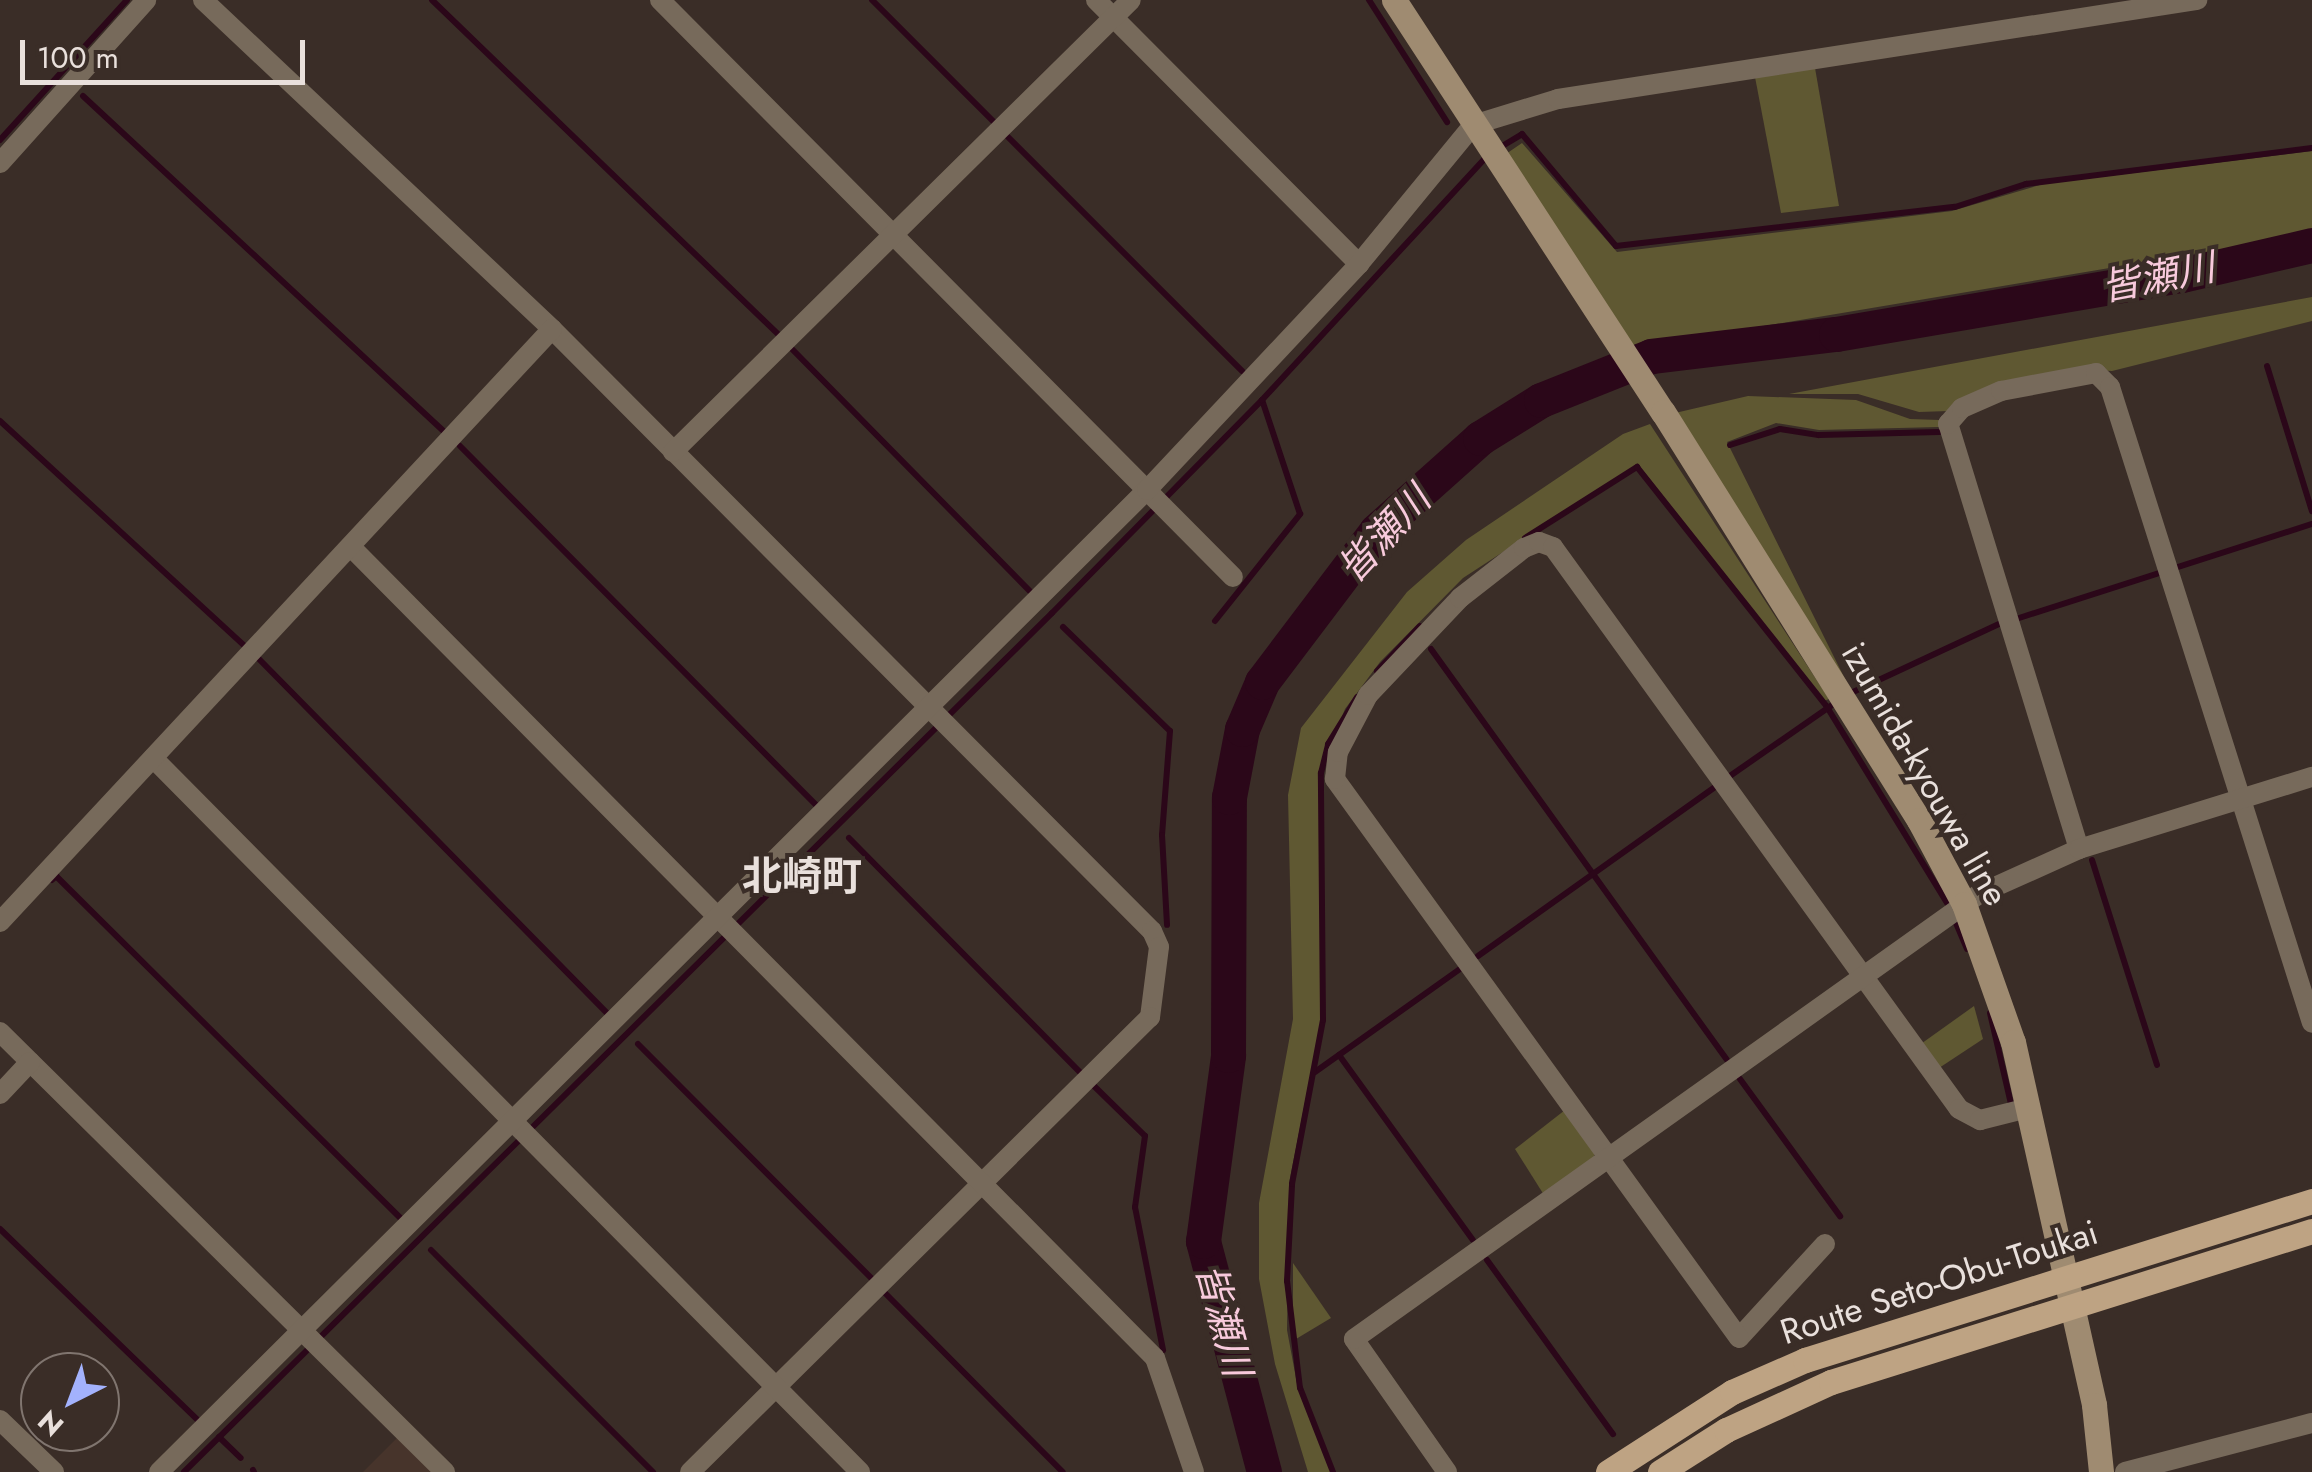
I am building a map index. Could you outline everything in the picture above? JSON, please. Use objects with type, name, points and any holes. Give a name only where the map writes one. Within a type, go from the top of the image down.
[{"type":"main road","points":[[1394,0],[1476,129]]},
{"type":"main road","name":"izumida-kyouwa line","points":[[1476,129],[1659,406],[1919,820],[1964,904],[2001,1003],[2028,1108],[2066,1277],[2068,1309],[2094,1406],[2101,1472]]},
{"type":"main road","name":"Route Seto-Obu-Toukai","points":[[1608,1472],[1695,1414],[1772,1373],[2312,1200]]},
{"type":"main road","name":"Route Seto-Obu-Toukai","points":[[1660,1472],[1726,1430],[1831,1382],[2312,1231]]},
{"type":"street","points":[[0,162],[146,0]]},
{"type":"street","points":[[203,0],[552,329],[928,712],[1152,931],[1159,947],[1157,1001],[1150,1017],[690,1472]]},
{"type":"street","points":[[660,0],[1233,577]]},
{"type":"street","points":[[1096,0],[1359,264]]},
{"type":"street","points":[[674,452],[1131,0]]},
{"type":"street","points":[[158,1472],[311,1338],[521,1130],[720,919],[1150,493],[1476,129],[1558,100],[2197,0]]},
{"type":"street","points":[[0,922],[552,329]]},
{"type":"street","points":[[2080,849],[1949,436],[1953,415],[2022,384],[2077,373],[2105,379],[2312,1022]]},
{"type":"street","points":[[1825,1244],[1739,1338],[1605,1160],[1335,779],[1338,752],[1368,695],[1460,598],[1524,548],[1539,542],[1553,547],[1859,976],[1969,1118],[2028,1108]]},
{"type":"street","points":[[351,547],[1155,1358],[1194,1472]]},
{"type":"street","points":[[153,758],[860,1472]]},
{"type":"street","points":[[1447,1472],[1354,1339],[1964,904],[2080,849],[2312,777]]},
{"type":"street","points":[[0,1032],[446,1472]]},
{"type":"street","points":[[0,1094],[30,1062]]},
{"type":"street","points":[[0,1420],[54,1472]]},
{"type":"street","points":[[2124,1472],[2312,1423]]},
{"type":"shaded area","points":[[1815,68],[1839,206],[1781,213],[1755,77]]},
{"type":"shaded area","points":[[1522,143],[1617,252],[1952,211],[2043,184],[2312,151],[2312,234],[1627,349],[1503,156]]},
{"type":"shaded area","points":[[2312,297],[2312,321],[2112,371],[2077,369],[1949,411],[1919,412],[1858,394],[1789,394]]},
{"type":"shaded area","points":[[1748,396],[1856,400],[1910,419],[1940,420],[1939,427],[1819,430],[1776,423],[1727,442],[1849,687],[1675,413]]},
{"type":"shaded area","points":[[1650,424],[1829,699],[1824,701],[1638,464],[1463,578],[1380,662],[1345,709],[1319,773],[1321,1021],[1289,1183],[1287,1330],[1298,1389],[1331,1472],[1308,1472],[1275,1364],[1259,1279],[1259,1203],[1293,1019],[1288,795],[1301,728],[1407,592],[1466,540],[1623,434]]},
{"type":"shaded area","points":[[1974,1006],[1983,1039],[1936,1070],[1918,1046]]},
{"type":"shaded area","points":[[1565,1110],[1595,1152],[1593,1160],[1544,1195],[1515,1149]]},
{"type":"shaded area","points":[[1293,1263],[1331,1318],[1296,1339],[1293,1313]]},
{"type":"shaded area","points":[[399,1436],[435,1472],[363,1472]]},
{"type":"waterway","points":[[0,140],[127,0]]},
{"type":"waterway","points":[[432,0],[780,336]]},
{"type":"waterway","points":[[872,0],[995,123]]},
{"type":"waterway","points":[[1369,0],[1447,122]]},
{"type":"waterway","points":[[83,96],[446,433]]},
{"type":"waterway","points":[[1499,148],[1522,134],[1616,246],[1955,207],[2026,184],[2312,148]]},
{"type":"waterway","points":[[1006,135],[1242,371]]},
{"type":"waterway","points":[[184,1472],[1052,613],[1262,400],[1488,155]]},
{"type":"waterway","name":"皆瀬川","points":[[1264,1472],[1203,1241],[1228,1055],[1229,797],[1242,729],[1262,682],[1376,531],[1480,438],[1541,400],[1651,356],[1836,334],[2182,275],[2312,245]]},
{"type":"waterway","points":[[792,349],[1030,591]]},
{"type":"waterway","points":[[2267,366],[2312,511]]},
{"type":"waterway","points":[[1215,621],[1300,514],[1262,400]]},
{"type":"waterway","points":[[0,421],[245,646]]},
{"type":"waterway","points":[[1730,445],[1780,429],[1819,435],[1939,432]]},
{"type":"waterway","points":[[460,446],[818,807]]},
{"type":"waterway","points":[[1525,538],[1637,467],[1827,707],[1947,903]]},
{"type":"waterway","points":[[2016,619],[2312,524]]},
{"type":"waterway","points":[[1853,692],[1999,624]]},
{"type":"waterway","points":[[1377,671],[1420,626]]},
{"type":"waterway","points":[[1063,627],[1170,731],[1162,835],[1167,925]]},
{"type":"waterway","points":[[1431,649],[1727,1060]]},
{"type":"waterway","points":[[258,658],[607,1013]]},
{"type":"waterway","points":[[1333,1472],[1300,1388],[1287,1281],[1292,1184],[1323,1020],[1321,773],[1328,744],[1357,697]]},
{"type":"waterway","points":[[1727,778],[1832,705]]},
{"type":"waterway","points":[[1478,956],[1716,786]]},
{"type":"waterway","points":[[849,838],[1082,1074]]},
{"type":"waterway","points":[[2092,860],[2157,1065]]},
{"type":"waterway","points":[[52,880],[56,876],[400,1218]]},
{"type":"waterway","points":[[1956,923],[1967,949]]},
{"type":"waterway","points":[[1315,1072],[1460,969]]},
{"type":"waterway","points":[[1990,1013],[2011,1104]]},
{"type":"waterway","points":[[638,1044],[874,1281]]},
{"type":"waterway","points":[[1339,1055],[1473,1240]]},
{"type":"waterway","points":[[1740,1079],[1840,1216]]},
{"type":"waterway","points":[[1094,1086],[1145,1136],[1135,1207],[1163,1350]]},
{"type":"waterway","points":[[0,1229],[197,1419]]},
{"type":"waterway","points":[[431,1250],[653,1472]]},
{"type":"waterway","points":[[1487,1260],[1613,1434]]},
{"type":"waterway","points":[[885,1293],[1063,1472]]},
{"type":"waterway","points":[[219,1437],[241,1458]]},
{"type":"district","name":"北崎町","points":[[802,876]]}]
